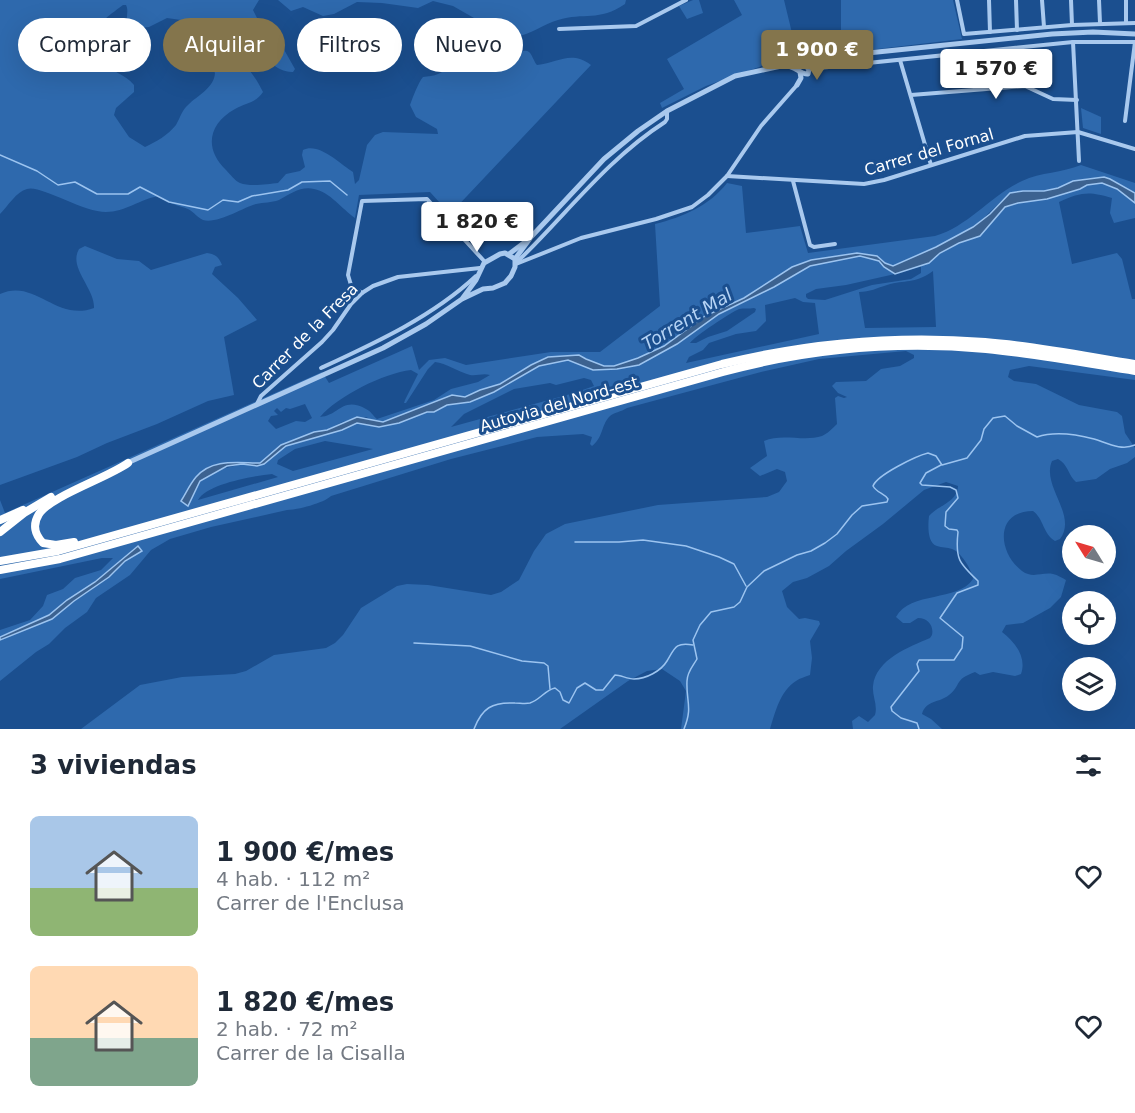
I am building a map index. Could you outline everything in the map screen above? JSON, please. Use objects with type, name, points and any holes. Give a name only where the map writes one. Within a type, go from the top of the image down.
[{"type":"highway","name":"Autovia del Nord-est","points":[[0,561],[58,551],[711,368],[784,351],[866,341],[949,340],[1026,346],[1135,364]]},
{"type":"highway","name":"Autovia del Nord-est","points":[[0,570],[60,559],[723,372],[766,362],[835,351],[924,347],[985,349],[1135,371]]},
{"type":"highway","points":[[93,541],[56,545],[44,543],[36,534],[38,515],[55,502],[128,463]]},
{"type":"highway","points":[[0,520],[51,497]]},
{"type":"highway","points":[[0,532],[24,513],[51,497]]},
{"type":"street","points":[[559,29],[636,26],[686,0]]},
{"type":"street","points":[[957,0],[964,34],[1100,23],[1135,23]]},
{"type":"street","points":[[989,0],[990,32]]},
{"type":"street","points":[[1016,0],[1017,30]]},
{"type":"street","points":[[1042,0],[1044,27]]},
{"type":"street","points":[[1071,0],[1072,25]]},
{"type":"street","points":[[1100,0],[1100,23]]},
{"type":"street","points":[[1126,0],[1126,22]]},
{"type":"street","points":[[462,299],[485,262],[500,254],[509,254],[531,237],[604,159],[638,131],[667,111],[735,76],[850,54],[1052,34],[1093,32],[1135,34]]},
{"type":"street","points":[[1073,42],[1079,160]]},
{"type":"street","points":[[784,65],[808,72],[1073,42],[1135,42],[1125,121]]},
{"type":"street","points":[[516,262],[581,238],[679,213],[692,207],[727,176],[761,126],[808,72],[811,64],[818,60]]},
{"type":"street","points":[[900,60],[932,165]]},
{"type":"street","points":[[797,85],[801,78],[800,62]]},
{"type":"street","points":[[800,62],[805,64],[808,72]]},
{"type":"street","points":[[911,96],[1025,87],[1053,99],[1077,100]]},
{"type":"street","points":[[1128,98],[1135,99]]},
{"type":"street","points":[[516,262],[616,159],[665,122],[667,111]]},
{"type":"street","name":"Carrer del Fornal","points":[[727,176],[864,184],[884,180],[1026,136],[1078,132],[1135,149]]},
{"type":"street","points":[[792,181],[810,245],[814,247],[836,244]]},
{"type":"street","points":[[362,293],[351,285],[348,274],[362,201],[427,199],[485,262]]},
{"type":"street","points":[[51,497],[383,348],[426,324],[462,299],[483,289],[505,283],[531,237]]},
{"type":"street","points":[[509,254],[516,262]]},
{"type":"street","name":"Carrer de la Fresa","points":[[256,406],[261,396],[322,342],[362,293],[398,277],[480,268]]},
{"type":"street","points":[[476,278],[483,289]]},
{"type":"street","points":[[321,368],[405,326],[476,278]]},
{"type":"shaded area","points":[[0,0],[259,0],[253,10],[257,18],[163,18],[151,26],[151,18],[127,18],[126,5],[107,18],[18,18],[18,72],[117,72],[127,78],[134,85],[134,92],[116,108],[114,115],[129,137],[145,147],[173,129],[186,107],[212,83],[214,72],[251,72],[263,92],[254,101],[226,115],[214,129],[212,137],[214,154],[219,162],[236,181],[249,185],[278,183],[286,174],[300,171],[305,167],[303,150],[309,148],[322,151],[353,172],[355,184],[359,180],[367,145],[375,135],[383,132],[438,134],[437,129],[416,117],[410,105],[423,77],[442,72],[523,72],[523,51],[525,51],[530,53],[537,65],[577,58],[591,65],[450,214],[430,192],[359,195],[355,218],[336,201],[320,191],[309,188],[296,191],[273,202],[256,204],[223,218],[209,221],[159,196],[120,210],[106,212],[86,208],[41,190],[27,189],[12,200],[0,214]]},
{"type":"shaded area","points":[[278,0],[626,0],[625,4],[616,10],[599,15],[558,20],[523,35],[523,18],[474,18],[453,6],[433,1],[418,8],[357,2],[334,14],[323,16],[303,7],[291,11]]},
{"type":"shaded area","points":[[699,0],[703,13],[687,19],[679,6]]},
{"type":"shaded area","points":[[734,0],[784,0],[792,33],[793,50],[796,53],[808,49],[814,41],[815,54],[847,49],[841,31],[841,0],[953,0],[962,39],[810,57],[765,65],[706,86],[662,108],[660,103],[684,89],[667,59],[742,15]]},
{"type":"shaded area","points":[[285,51],[295,69],[293,72],[285,70]]},
{"type":"shaded area","points":[[1081,108],[1101,117],[1101,134],[1083,128]]},
{"type":"shaded area","points":[[1081,165],[1135,183],[1135,193],[1100,178],[1075,181],[1049,190],[1017,192],[1005,198],[979,222],[965,231],[893,266],[877,256],[841,255],[811,260],[792,267],[744,298],[705,316],[664,346],[638,358],[614,366],[604,366],[579,355],[548,357],[500,384],[465,397],[452,395],[383,422],[376,422],[366,417],[342,422],[327,430],[299,438],[287,446],[358,423],[379,427],[399,423],[427,412],[434,412],[447,405],[470,402],[494,392],[539,366],[568,360],[593,370],[639,365],[677,344],[719,314],[810,266],[860,256],[880,261],[884,267],[895,274],[816,289],[806,294],[808,299],[825,300],[872,285],[911,279],[921,273],[921,266],[929,263],[940,253],[963,242],[994,219],[1005,207],[1047,199],[1087,185],[1102,183],[1117,189],[1135,203],[1135,218],[1114,223],[1110,213],[1112,198],[1097,194],[1079,194],[1059,202],[1072,264],[1117,253],[1122,259],[1132,299],[1135,299],[1135,380],[1029,366],[1010,370],[1008,377],[1014,381],[1036,384],[1079,405],[1117,412],[1122,416],[1125,433],[1135,448],[1135,457],[1127,463],[1110,469],[1096,479],[1076,482],[1061,461],[1058,459],[1052,461],[1051,480],[1065,520],[1060,539],[1055,541],[1051,538],[1033,511],[1020,513],[1011,518],[1006,525],[1005,544],[1014,563],[1026,573],[1053,574],[1066,580],[1061,597],[1050,608],[1023,623],[1006,625],[1002,632],[1019,650],[1022,662],[1021,674],[1015,676],[993,672],[980,675],[975,672],[961,680],[945,698],[924,709],[922,714],[942,729],[853,729],[852,721],[859,716],[868,722],[875,715],[873,686],[880,668],[895,655],[932,635],[931,626],[925,619],[918,618],[910,623],[903,623],[896,617],[912,603],[957,591],[973,579],[968,566],[959,554],[952,549],[939,547],[930,538],[929,516],[951,500],[957,492],[958,486],[946,482],[924,490],[829,566],[807,578],[793,582],[782,591],[787,607],[799,619],[819,621],[820,624],[810,641],[812,658],[810,675],[790,685],[786,690],[770,729],[681,729],[686,691],[680,681],[662,669],[647,671],[628,681],[560,729],[81,729],[140,685],[182,677],[235,674],[246,671],[274,655],[326,648],[343,635],[361,608],[397,586],[428,585],[491,595],[501,592],[519,580],[546,534],[565,524],[658,505],[767,497],[779,492],[787,481],[785,472],[777,469],[760,476],[750,468],[767,456],[764,441],[778,438],[815,438],[826,434],[837,424],[835,398],[847,397],[838,393],[832,386],[836,382],[866,381],[881,369],[900,366],[914,358],[914,355],[906,351],[819,359],[761,372],[615,413],[606,421],[598,439],[592,446],[590,444],[592,437],[583,434],[537,437],[451,459],[331,496],[310,506],[211,527],[170,539],[151,550],[130,575],[96,598],[87,612],[0,681],[0,640],[52,619],[109,577],[125,561],[142,551],[137,546],[95,582],[49,615],[0,637],[0,630],[30,620],[43,606],[47,595],[63,589],[75,578],[101,570],[113,558],[102,558],[0,579],[0,500],[5,513],[322,372],[329,383],[412,346],[419,370],[429,360],[445,358],[466,365],[551,352],[600,352],[660,306],[655,224],[695,210],[727,183],[742,186],[746,233],[800,226],[808,253],[935,236],[958,225],[1010,187],[1022,181]],"holes":[[[933,271],[936,327],[865,328],[859,292],[910,281]],[[795,298],[803,302],[815,303],[819,334],[686,363],[689,357],[703,350],[709,343],[736,334],[756,331],[766,321],[765,305]],[[754,308],[755,312],[727,331],[696,343],[690,343],[705,330],[735,311]],[[435,362],[470,375],[490,375],[478,382],[451,389],[434,400],[377,419],[368,410],[351,405],[320,417],[338,401],[362,387],[388,376],[411,370],[418,374],[405,400],[404,403],[406,403]],[[584,378],[591,380],[594,386],[451,427],[464,414],[514,389],[550,383],[556,385]],[[305,404],[312,418],[305,422],[296,421],[276,429],[268,421],[271,416],[278,415],[274,411],[277,408],[281,412],[286,408],[290,409]],[[325,441],[373,449],[293,471],[277,464],[278,460],[295,449]],[[281,449],[258,466],[242,464],[218,470],[200,481],[188,506],[181,501],[202,471],[218,464],[260,463]],[[272,474],[278,477],[198,500],[203,494],[220,485]]]},
{"type":"shaded area","points":[[1104,177],[1135,193],[1135,203],[1117,189],[1102,183],[1087,185],[1047,199],[1005,207],[980,236],[940,253],[929,263],[895,274],[879,261],[860,256],[810,266],[719,314],[677,344],[639,365],[593,370],[568,360],[539,366],[494,392],[470,402],[447,405],[434,412],[427,412],[399,423],[379,427],[357,423],[342,430],[286,446],[264,464],[227,466],[200,481],[188,506],[181,501],[196,477],[202,471],[217,464],[260,463],[281,445],[314,432],[327,430],[357,417],[383,422],[452,395],[465,397],[500,384],[548,357],[579,355],[604,366],[614,366],[664,346],[705,316],[744,298],[792,267],[811,260],[857,253],[877,256],[893,266],[973,227],[990,214],[1010,193],[1044,191],[1073,181]]},
{"type":"shaded area","points":[[85,246],[117,259],[139,261],[151,270],[207,253],[218,258],[222,265],[215,267],[212,274],[238,298],[257,320],[224,337],[234,395],[208,401],[77,457],[0,485],[0,294],[24,291],[68,309],[80,311],[94,308],[91,293],[77,263],[79,249]]},
{"type":"shaded area","points":[[138,546],[142,551],[125,561],[109,577],[52,619],[0,640],[0,637],[49,615],[95,582]]},
{"type":"waterway","points":[[0,155],[37,171],[58,185],[75,182],[97,194],[128,194],[140,187],[169,202],[208,210],[223,200],[238,202],[252,196],[288,190],[302,182],[330,181],[347,195]]},
{"type":"waterway","points":[[684,729],[689,710],[687,678],[697,659],[693,640],[700,625],[711,612],[734,607],[740,602],[747,587],[764,571],[825,543],[837,534],[862,506],[887,502],[888,499],[873,486],[889,472],[928,453],[936,456],[942,465],[967,458],[981,440],[984,429],[993,418],[1005,416],[1037,437],[1065,434],[1087,437],[1119,447],[1135,445]]},
{"type":"waterway","points":[[919,729],[917,723],[901,718],[892,711],[891,707],[919,671],[917,664],[919,660],[954,660],[962,648],[963,637],[940,618],[957,593],[978,585],[978,581],[966,570],[958,555],[957,530],[945,526],[946,512],[958,498],[956,490],[920,483],[926,473],[941,465]]},
{"type":"waterway","points":[[575,542],[643,540],[686,546],[734,564],[746,586]]},
{"type":"waterway","points":[[414,643],[470,646],[522,661],[544,663],[548,666],[550,689]]},
{"type":"waterway","points":[[474,729],[484,711],[494,705],[530,703],[555,688],[560,692],[563,700],[569,703],[577,688],[585,683],[596,690],[603,690],[615,675],[634,679],[648,676],[664,665],[676,647],[682,644],[693,645]]},
{"type":"water label","name":"Torrent Mal","points":[[687,319]]}]
